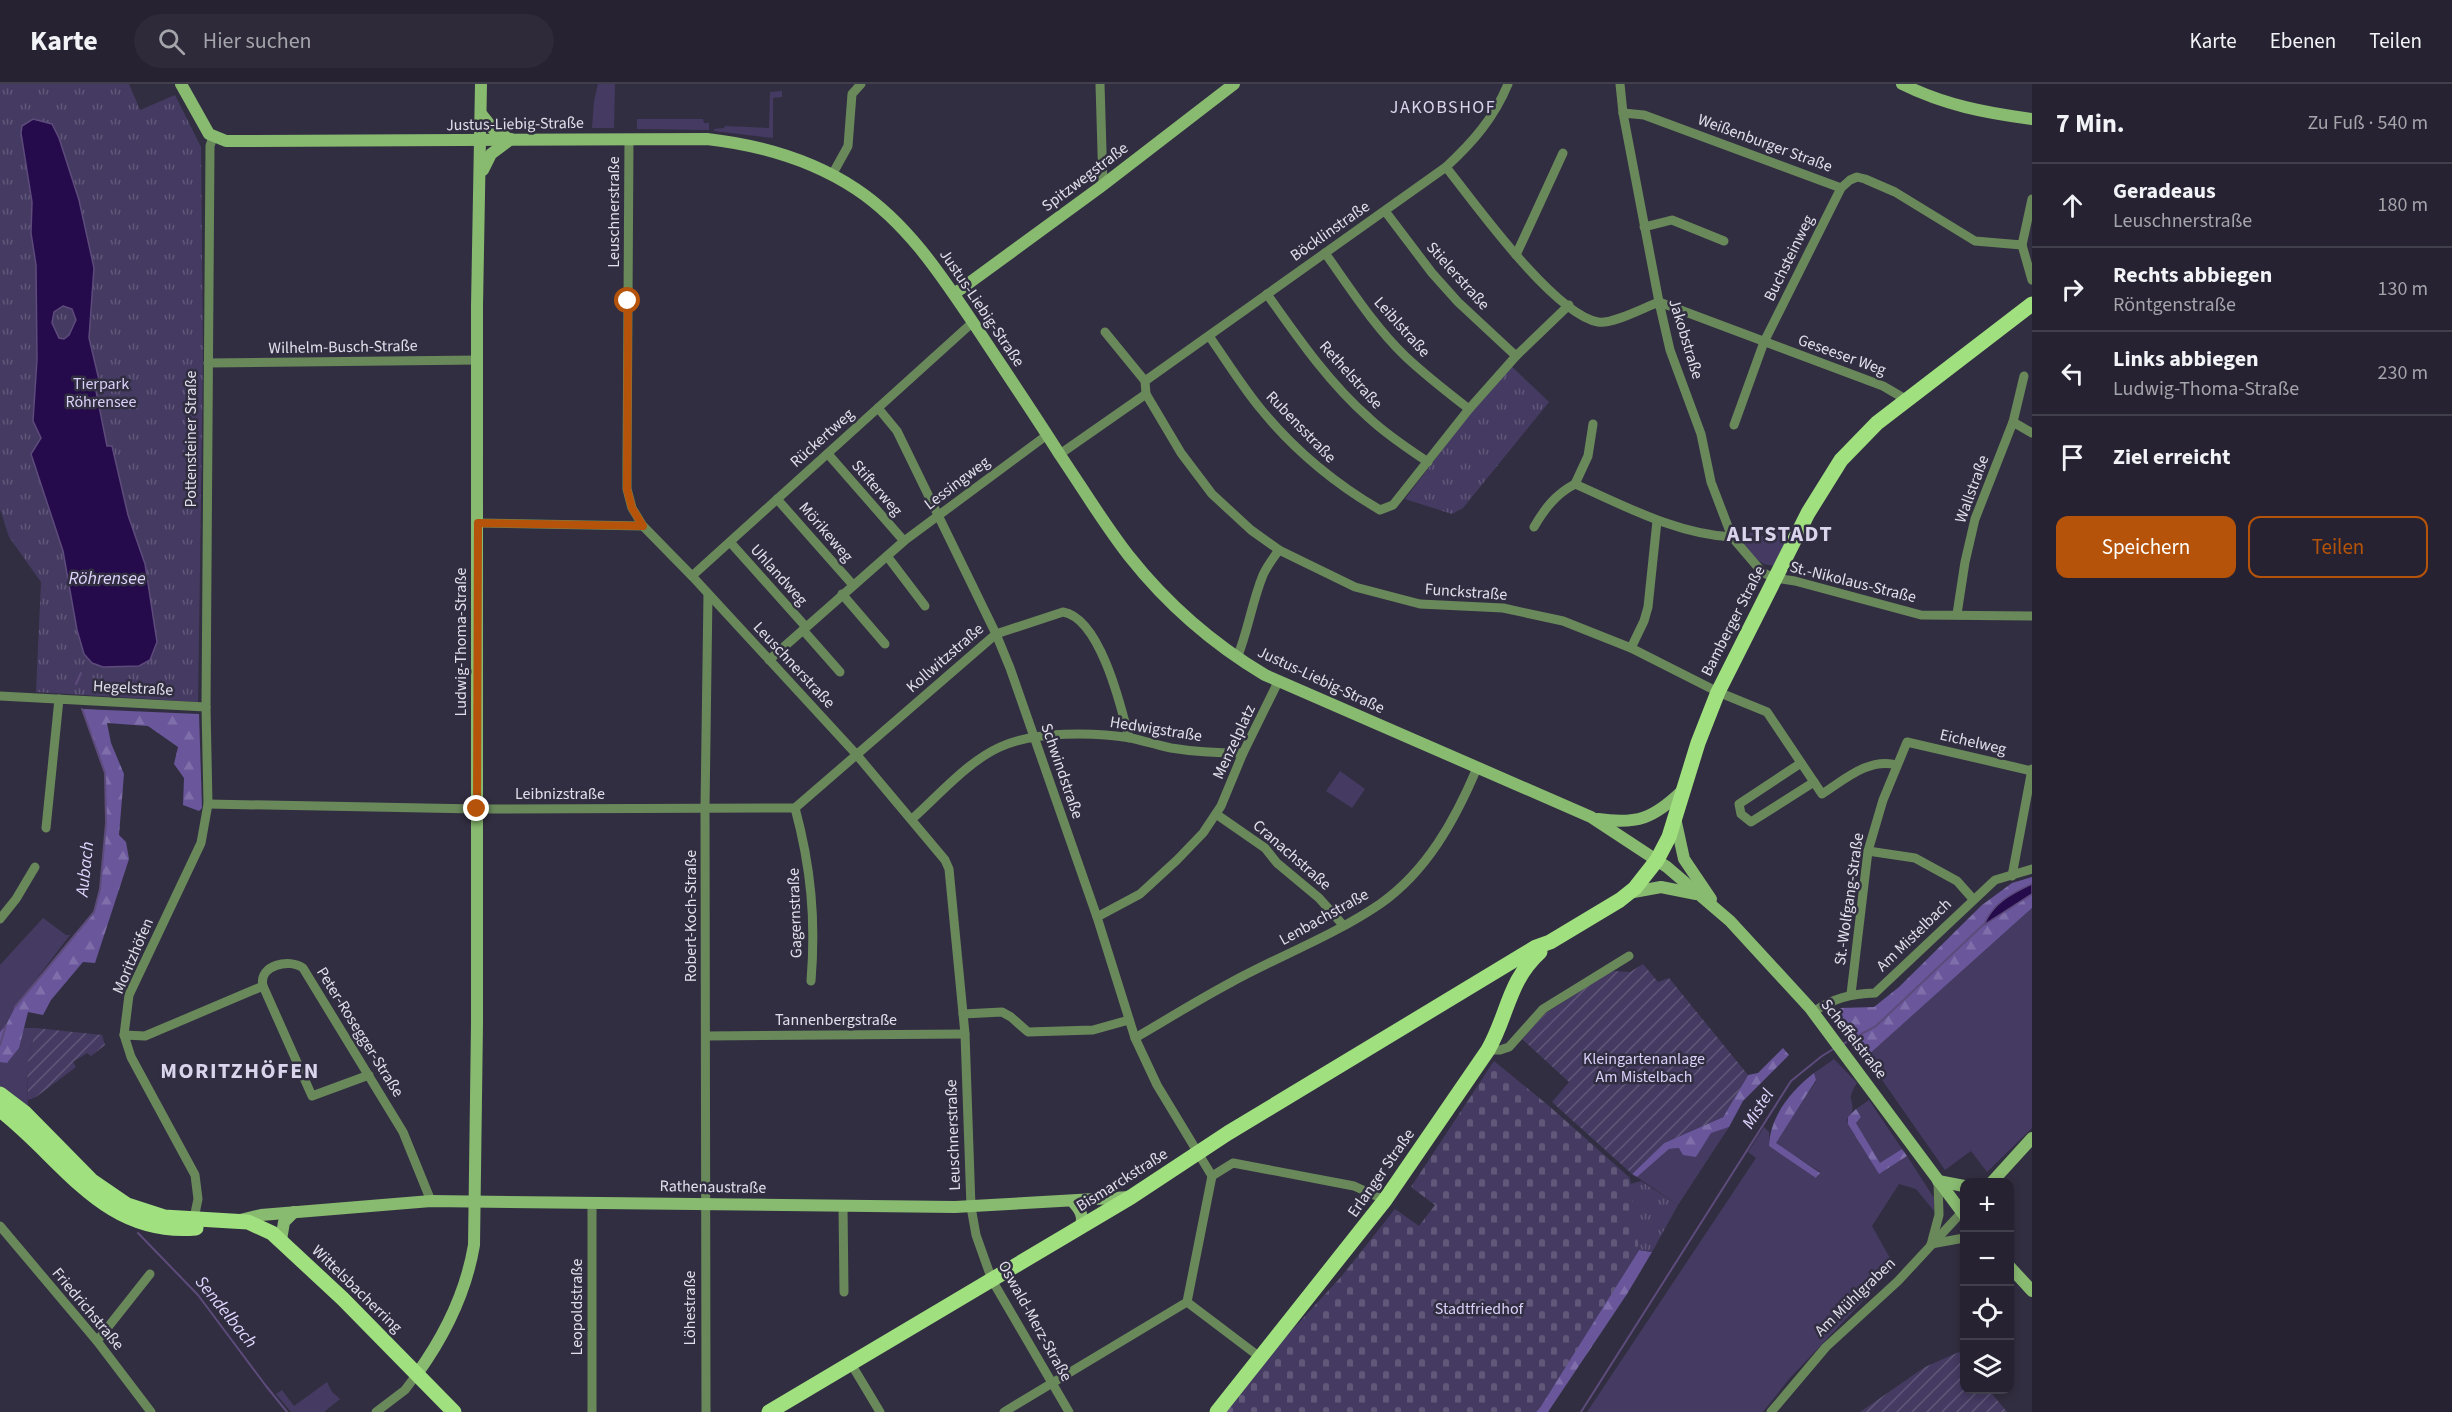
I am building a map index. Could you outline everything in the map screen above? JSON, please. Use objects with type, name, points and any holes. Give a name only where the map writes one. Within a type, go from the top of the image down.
[{"type":"main road","points":[[181,84],[213,137]]},
{"type":"main road","name":"Ludwig-Thoma-Straße","points":[[417,1374],[444,1333],[470,1269],[474,1245],[481,84]]},
{"type":"main road","name":"Spitzwegstraße","points":[[954,294],[1103,185],[1234,84]]},
{"type":"main road","points":[[1902,84],[1934,99],[1971,110],[2032,119]]},
{"type":"main road","points":[[481,177],[491,154],[511,139],[494,130],[482,115]]},
{"type":"main road","name":"Justus-Liebig-Straße","points":[[213,137],[226,141],[243,142],[511,139],[721,141],[783,154],[832,175],[858,190],[921,249],[973,322],[1108,528],[1153,585],[1198,627],[1237,658],[1278,682],[1591,817]]},
{"type":"main road","name":"Bamberger Straße","points":[[1628,893],[1657,860],[1669,837],[1682,791],[1718,692],[1774,578],[1834,469],[1862,436],[2032,304]]},
{"type":"main road","points":[[1591,817],[1626,821],[1642,819],[1666,806],[1682,791]]},
{"type":"main road","name":"Scheffelstraße","points":[[1591,817],[1657,860],[1703,896],[1766,958],[1844,1051],[1938,1181],[1960,1207]]},
{"type":"main road","points":[[1675,817],[1684,859],[1718,910]]},
{"type":"main road","points":[[1550,942],[1628,893],[1644,888],[1661,887],[1703,896]]},
{"type":"main road","name":"Bismarckstraße","points":[[769,1412],[1080,1228],[1125,1198],[1491,974],[1536,947],[1550,942]]},
{"type":"main road","name":"Erlanger Straße","points":[[1217,1412],[1386,1200],[1488,1050],[1501,1025],[1512,991],[1522,971],[1550,942]]},
{"type":"main road","points":[[1491,974],[1505,981],[1512,991]]},
{"type":"main road","name":"Wittelsbacherring","points":[[0,1094],[25,1113],[78,1168],[112,1196],[128,1205],[164,1217],[254,1224],[281,1240],[342,1297],[454,1412]]},
{"type":"main road","name":"Wittelsbacherring","points":[[0,1110],[23,1129],[85,1190],[124,1215],[146,1224],[175,1229],[203,1228],[219,1221]]},
{"type":"main road","points":[[1994,1178],[2032,1138]]},
{"type":"main road","points":[[1938,1181],[1960,1185]]},
{"type":"main road","name":"Rathenaustraße","points":[[237,1221],[261,1215],[431,1201],[970,1207],[1125,1198]]},
{"type":"main road","points":[[1072,1202],[1078,1207],[1083,1218],[1080,1228]]},
{"type":"main road","points":[[281,1240],[284,1222],[294,1212]]},
{"type":"main road","points":[[2014,1271],[2032,1291]]},
{"type":"street","points":[[832,175],[848,146],[852,94],[861,84]]},
{"type":"street","points":[[1100,84],[1103,185]]},
{"type":"street","name":"Böcklinstraße","points":[[1145,381],[1446,167],[1476,139],[1499,108],[1508,84]]},
{"type":"street","name":"Jakobstraße","points":[[1620,84],[1623,113],[1659,302],[1670,350],[1701,434],[1710,482],[1732,537],[1762,572],[1774,578]]},
{"type":"street","name":"Weißenburger Straße","points":[[1623,113],[1644,115],[1841,188],[1857,177],[1865,179],[1895,192],[1975,241],[2022,245]]},
{"type":"street","name":"Pottensteiner Straße","points":[[208,804],[206,707],[208,363],[210,146],[213,137]]},
{"type":"street","name":"Leuschnerstraße","points":[[629,139],[627,489],[632,508],[643,526],[856,754],[945,860],[949,869],[965,1034],[970,1207]]},
{"type":"street","points":[[1516,255],[1563,153]]},
{"type":"street","points":[[1446,167],[1516,255],[1540,281],[1590,319],[1606,322],[1659,302]]},
{"type":"street","name":"Buchsteinweg","points":[[1764,342],[1841,188]]},
{"type":"street","points":[[2032,199],[2022,245],[2032,280]]},
{"type":"street","name":"Stielerstraße","points":[[1384,211],[1432,273],[1458,302],[1516,356]]},
{"type":"street","points":[[1644,227],[1672,220],[1724,241]]},
{"type":"street","name":"Leiblstraße","points":[[1324,253],[1374,321],[1403,354],[1434,383],[1469,409]]},
{"type":"street","name":"Rethelstraße","points":[[1267,294],[1339,388],[1376,425],[1428,462]]},
{"type":"street","name":"Geseeser Weg","points":[[1659,302],[1883,386],[1907,400]]},
{"type":"street","points":[[1428,462],[1469,409],[1516,356],[1569,305]]},
{"type":"street","name":"Rückertweg","points":[[692,576],[973,322]]},
{"type":"street","points":[[1060,454],[1146,394],[1145,381],[1105,332]]},
{"type":"street","name":"Rubensstraße","points":[[1209,336],[1259,407],[1298,449],[1351,493],[1380,510],[1393,505],[1428,462]]},
{"type":"street","points":[[1734,424],[1764,342]]},
{"type":"street","name":"Wilhelm-Busch-Straße","points":[[208,363],[478,360]]},
{"type":"street","name":"Wallstraße","points":[[1957,614],[1965,562],[1976,519],[2013,422],[2024,376]]},
{"type":"street","name":"Funckstraße","points":[[1146,394],[1181,453],[1212,495],[1251,530],[1278,550],[1355,587],[1420,604],[1503,608],[1523,612],[1563,621],[1631,648],[1718,692],[1767,712],[1814,782]]},
{"type":"street","name":"Schwindstraße","points":[[878,408],[897,431],[996,634],[1097,918],[1134,1038],[1156,1085],[1212,1176]]},
{"type":"street","points":[[2013,422],[2032,433]]},
{"type":"street","points":[[1534,527],[1544,509],[1561,491],[1575,484],[1588,456],[1593,424]]},
{"type":"street","name":"Lessingweg","points":[[769,660],[904,542],[1047,435]]},
{"type":"street","name":"Stifterweg","points":[[828,454],[904,542]]},
{"type":"street","points":[[1575,484],[1656,521],[1719,537],[1732,537]]},
{"type":"street","name":"Mörikeweg","points":[[777,499],[853,585]]},
{"type":"street","points":[[1631,648],[1648,607],[1656,521]]},
{"type":"street","points":[[478,523],[643,526]]},
{"type":"street","name":"Uhlandweg","points":[[729,542],[804,628]]},
{"type":"street","points":[[1237,658],[1245,640],[1251,609],[1264,572],[1278,550]]},
{"type":"street","points":[[887,556],[925,606]]},
{"type":"street","name":"St.-Nikolaus-Straße","points":[[1774,578],[1795,581],[1921,615],[2032,616]]},
{"type":"street","name":"Robert-Koch-Straße","points":[[706,1203],[705,808],[708,594]]},
{"type":"street","points":[[842,594],[885,644]]},
{"type":"street","points":[[709,629],[724,612]]},
{"type":"street","name":"Kollwitzstraße","points":[[856,754],[996,634],[1063,612],[1078,618],[1087,629],[1111,677],[1130,738]]},
{"type":"street","points":[[804,628],[840,672]]},
{"type":"street","name":"Menzelplatz","points":[[1097,918],[1140,894],[1203,833],[1216,814],[1278,682]]},
{"type":"street","name":"Hegelstraße","points":[[0,696],[206,707]]},
{"type":"street","points":[[46,828],[59,699]]},
{"type":"street","name":"Hedwigstraße","points":[[912,819],[976,762],[999,747],[1034,737],[1096,735],[1130,738],[1171,748],[1211,753],[1243,753]]},
{"type":"street","name":"St.-Wolfgang-Straße","points":[[1851,994],[1868,851],[1883,800],[1906,742]]},
{"type":"street","name":"Eichelweg","points":[[1906,742],[2032,770],[2012,876]]},
{"type":"street","points":[[795,808],[856,754]]},
{"type":"street","points":[[1801,763],[1739,804],[1741,814],[1751,822],[1814,782],[1822,794],[1862,769],[1883,763],[1897,765]]},
{"type":"street","name":"Lenbachstraße","points":[[1134,1038],[1229,983],[1380,904],[1420,866],[1458,813],[1477,768]]},
{"type":"street","name":"Leibnizstraße","points":[[208,804],[477,809],[795,808]]},
{"type":"street","name":"Moritzhöfen","points":[[123,1035],[129,995],[201,843],[208,804]]},
{"type":"street","name":"Gagernstraße","points":[[795,808],[806,849],[811,880],[813,913],[811,981]]},
{"type":"street","name":"Cranachstraße","points":[[1216,814],[1266,849],[1277,863],[1319,898],[1343,925]]},
{"type":"street","points":[[1868,851],[1915,858],[1957,880],[1973,899]]},
{"type":"street","points":[[0,919],[16,899],[35,867]]},
{"type":"street","name":"Am Mistelbach","points":[[1813,1012],[1825,1004],[1851,994],[1875,993],[1995,880],[2032,869]]},
{"type":"street","points":[[1488,1050],[1509,1047],[1543,1009],[1629,956]]},
{"type":"street","name":"Peter-Rosegger-Straße","points":[[123,1035],[145,1036],[263,986],[261,980],[265,972],[272,968],[290,962],[303,968],[403,1131],[431,1201]]},
{"type":"street","points":[[263,986],[312,1096],[369,1075]]},
{"type":"street","points":[[963,1014],[1002,1012],[1028,1032],[1093,1030],[1129,1020]]},
{"type":"street","name":"Tannenbergstraße","points":[[706,1036],[965,1034]]},
{"type":"street","points":[[123,1035],[131,1057],[195,1175],[198,1199],[194,1218]]},
{"type":"street","points":[[1004,1412],[1187,1302],[1212,1176],[1233,1163],[1354,1186],[1386,1200]]},
{"type":"street","points":[[1938,1181],[1939,1215],[1931,1244],[1960,1239]]},
{"type":"street","name":"Leopoldstraße","points":[[592,1202],[592,1412]]},
{"type":"street","name":"Löhestraße","points":[[706,1203],[706,1412]]},
{"type":"street","points":[[843,1205],[844,1292]]},
{"type":"street","name":"Oswald-Merz-Straße","points":[[970,1207],[976,1235],[992,1280],[1069,1412]]},
{"type":"street","name":"Am Mühlgraben","points":[[1771,1412],[1826,1347],[1898,1281],[1960,1216]]},
{"type":"street","name":"Friedrichstraße","points":[[0,1226],[97,1341],[151,1412]]},
{"type":"street","points":[[97,1341],[150,1275]]},
{"type":"street","points":[[1187,1302],[1261,1358]]},
{"type":"street","points":[[850,1362],[880,1412]]},
{"type":"street","points":[[376,1412],[405,1390],[417,1374]]},
{"type":"green space","name":"Tierpark Röhrensee","points":[[0,84],[129,84],[140,110],[175,95],[201,147],[203,359],[198,702],[36,692],[41,582],[9,537],[0,509]]},
{"type":"green space","points":[[598,84],[615,84],[614,128],[592,128]]},
{"type":"green space","points":[[782,91],[782,97],[773,98],[773,138],[714,131],[714,129],[725,126],[769,128],[770,92]]},
{"type":"green space","points":[[637,119],[703,119],[704,123],[709,123],[709,130],[637,129]]},
{"type":"green space","points":[[1508,363],[1549,402],[1463,508],[1452,514],[1405,499]]},
{"type":"green space","points":[[1770,526],[1791,535],[1777,565],[1761,562],[1740,543],[1751,532],[1765,537]]},
{"type":"green space","points":[[82,709],[199,714],[202,808],[199,811],[183,805],[184,778],[174,764],[178,747],[148,726],[107,723],[111,743],[124,774],[119,835],[126,842],[129,859],[95,963],[83,962],[51,1000],[43,1015],[28,1012],[19,1048],[7,1063],[0,1062],[0,1032],[15,1007],[94,912],[100,889],[106,823],[105,773]]},
{"type":"green space","points":[[1340,771],[1365,789],[1352,808],[1326,791]]},
{"type":"green space","points":[[2032,877],[2032,884],[1998,904],[1984,924],[2032,894],[2032,908],[1866,1057],[1847,1033],[1840,1008],[1874,1007],[1899,987],[1982,905],[2012,883]]},
{"type":"green space","points":[[2032,908],[2032,1128],[1987,1172],[1971,1151],[1945,1170],[1866,1057]]},
{"type":"green space","points":[[43,918],[66,935],[70,935],[15,1007],[0,1032],[0,965]]},
{"type":"green space","name":"Kleingartenanlage Am Mistelbach","points":[[1643,964],[1658,982],[1669,978],[1748,1075],[1723,1117],[1664,1143],[1632,1174],[1552,1102],[1569,1082],[1522,1039],[1546,1013],[1612,971],[1630,972]]},
{"type":"green space","points":[[24,1028],[36,1028],[27,1065],[28,1109],[0,1088],[0,1062],[8,1062],[18,1048]]},
{"type":"green space","points":[[36,1028],[102,1035],[105,1045],[91,1056],[87,1053],[73,1062],[76,1067],[36,1097],[28,1100],[27,1065]]},
{"type":"green space","points":[[1783,1048],[1789,1055],[1743,1101],[1729,1127],[1711,1133],[1696,1157],[1683,1155],[1679,1148],[1669,1149],[1637,1177],[1632,1174],[1664,1143],[1723,1117],[1748,1075],[1758,1073]]},
{"type":"green space","points":[[1834,1059],[1857,1083],[1851,1097],[1852,1112],[1847,1120],[1879,1173],[1907,1156],[1934,1198],[1934,1211],[1916,1189],[1899,1184],[1872,1226],[1895,1267],[1789,1379],[1763,1412],[1587,1412],[1756,1158],[1748,1152],[1764,1127],[1769,1132],[1769,1146],[1817,1178],[1820,1172],[1775,1143],[1816,1081],[1814,1073]]},
{"type":"green space","name":"Stadtfriedhof","points":[[1494,1061],[1630,1178],[1639,1250],[1540,1408],[1536,1412],[1225,1412],[1257,1368],[1341,1277],[1395,1209],[1419,1226],[1435,1205],[1411,1187]]},
{"type":"green space","points":[[1814,1073],[1816,1080],[1776,1143],[1820,1173],[1816,1178],[1769,1146],[1773,1124],[1783,1105]]},
{"type":"green space","points":[[1869,1100],[1902,1149],[1880,1164],[1856,1123],[1861,1117],[1856,1109]]},
{"type":"green space","points":[[1856,1109],[1861,1117],[1856,1123],[1880,1163],[1902,1149],[1907,1156],[1879,1174],[1848,1124],[1848,1117]]},
{"type":"green space","points":[[1729,1127],[1678,1205],[1637,1177],[1669,1149],[1679,1148],[1696,1157],[1711,1132]]},
{"type":"green space","points":[[1641,1181],[1678,1205],[1652,1252],[1639,1250],[1630,1184]]},
{"type":"green space","points":[[1639,1250],[1652,1252],[1627,1294],[1548,1412],[1536,1412]]},
{"type":"green space","points":[[1959,1352],[1960,1394],[1992,1394],[2007,1412],[1860,1412],[1925,1367]]},
{"type":"green space","points":[[327,1382],[332,1392],[340,1399],[324,1412],[291,1412],[276,1394],[282,1390],[294,1406]]},
{"type":"water","name":"Röhrensee","points":[[33,119],[52,124],[59,138],[79,200],[94,268],[89,338],[100,384],[95,386],[107,446],[112,446],[128,515],[145,564],[157,642],[150,660],[139,666],[103,667],[92,663],[84,654],[77,630],[63,551],[31,454],[41,438],[33,421],[37,359],[36,265],[31,233],[32,202],[21,133],[22,126]],"holes":[[[63,306],[72,309],[76,320],[69,335],[64,339],[59,338],[52,323],[54,312]]]},
{"type":"water","points":[[2032,884],[2032,894],[1984,925],[1998,905]]},
{"type":"waterway","points":[[76,684],[81,673]]},
{"type":"waterway","name":"Aubach","points":[[15,1007],[94,912],[100,889],[106,823],[105,773],[82,709]]},
{"type":"waterway","name":"Mistel","points":[[1843,1044],[1876,1026],[1984,924]]},
{"type":"waterway","name":"Aubach","points":[[0,1045],[6,1025]]},
{"type":"waterway","name":"Mistel","points":[[1581,1412],[1791,1081],[1835,1048]]},
{"type":"waterway","name":"Sendelbach","points":[[138,1233],[198,1295],[287,1412]]},
{"type":"district","name":"JAKOBSHOF","points":[[1443,107]]},
{"type":"district","name":"ALTSTADT","points":[[1780,534]]},
{"type":"district","name":"MORITZHÖFEN","points":[[240,1071]]},
{"type":"route","points":[[477,809],[478,523],[643,526],[632,508],[627,489],[628,301]]}]
